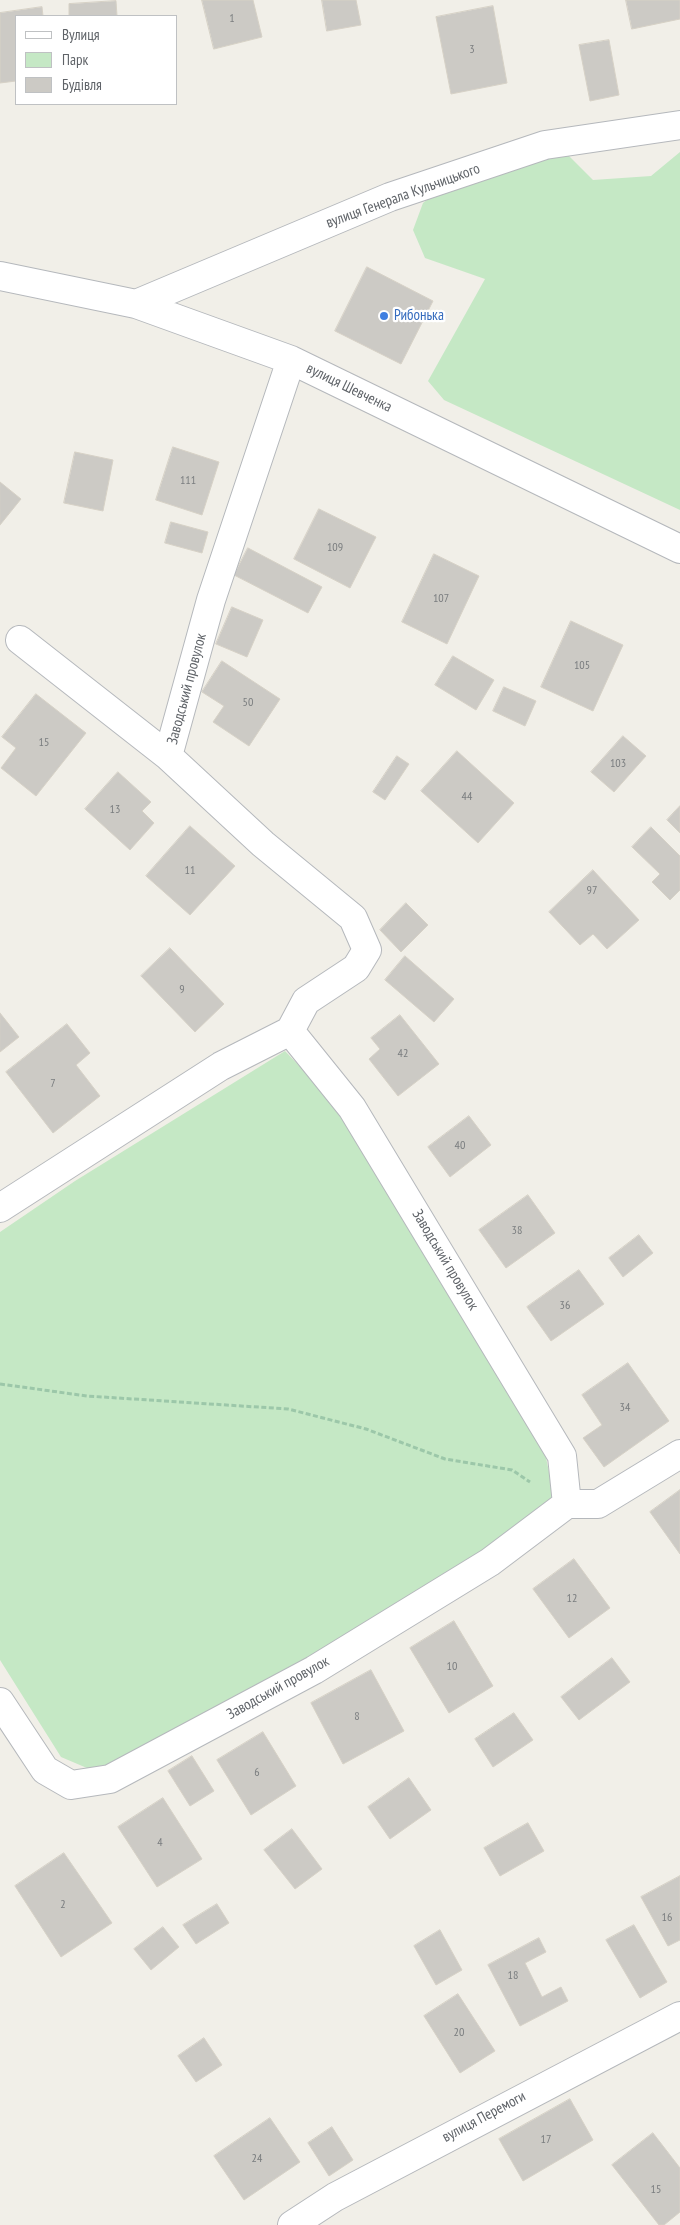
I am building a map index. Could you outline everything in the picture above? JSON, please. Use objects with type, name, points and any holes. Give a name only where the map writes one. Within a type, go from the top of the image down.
[{"type":"street","name":"вулиця Генерала Кульчицького","points":[[136,304],[390,197],[545,145],[680,125]]},
{"type":"street","name":"вулиця Шевченка","points":[[0,276],[136,304],[291,360],[680,550]]},
{"type":"street","name":"Заводський провулок","points":[[0,1702],[45,1770],[71,1785],[110,1779],[322,1665],[490,1562],[567,1504],[562,1456],[352,1108],[290,1031],[306,1001],[356,968],[367,950],[353,918],[263,844],[168,756],[212,600],[291,360]]},
{"type":"street","points":[[20,640],[168,756]]},
{"type":"street","points":[[0,1208],[221,1066],[290,1031]]},
{"type":"street","points":[[567,1504],[598,1504],[680,1454]]},
{"type":"street","name":"вулиця Перемоги","points":[[292,2225],[335,2197],[680,2016]]},
{"type":"path","points":[[0,1384],[87,1396],[288,1409],[366,1429],[445,1459],[512,1470],[567,1504]]},
{"type":"green space","points":[[563,150],[593,180],[651,176],[680,152],[680,510],[444,400],[428,381],[485,279],[425,258],[413,230],[423,203],[447,184]]},
{"type":"green space","points":[[285,1051],[327,1095],[365,1148],[437,1276],[544,1448],[554,1496],[538,1516],[313,1655],[113,1766],[94,1771],[61,1757],[0,1660],[0,1232],[75,1181]]},
{"type":"building","points":[[202,0],[253,0],[262,37],[214,49]]},
{"type":"building","points":[[322,0],[356,0],[361,25],[327,31]]},
{"type":"building","points":[[626,0],[680,0],[680,19],[632,29]]},
{"type":"building","points":[[116,1],[117,15],[69,15],[69,4]]},
{"type":"building","points":[[493,6],[507,83],[451,94],[436,17]]},
{"type":"building","points":[[42,7],[43,15],[15,15],[15,81],[0,83],[0,13]]},
{"type":"building","points":[[609,40],[619,95],[590,101],[579,45]]},
{"type":"building","name":"Рибонька","points":[[367,267],[433,301],[401,364],[335,331]]},
{"type":"building","points":[[173,447],[219,462],[202,515],[156,500]]},
{"type":"building","points":[[75,452],[113,460],[103,511],[64,503]]},
{"type":"building","points":[[0,482],[21,499],[0,525]]},
{"type":"building","points":[[319,509],[376,537],[350,588],[294,559]]},
{"type":"building","points":[[171,522],[208,532],[202,553],[165,543]]},
{"type":"building","points":[[248,548],[322,587],[308,613],[234,575]]},
{"type":"building","points":[[434,554],[479,576],[447,644],[402,622]]},
{"type":"building","points":[[232,607],[263,620],[247,657],[216,644]]},
{"type":"building","points":[[571,621],[623,645],[593,711],[541,687]]},
{"type":"building","points":[[453,656],[494,680],[476,710],[435,685]]},
{"type":"building","points":[[222,661],[280,699],[249,746],[213,722],[224,706],[202,692]]},
{"type":"building","points":[[504,687],[536,701],[525,726],[493,711]]},
{"type":"building","points":[[36,694],[86,733],[36,796],[1,768],[16,748],[2,737]]},
{"type":"building","points":[[623,736],[646,756],[614,792],[591,772]]},
{"type":"building","points":[[457,751],[514,803],[478,843],[421,791]]},
{"type":"building","points":[[397,756],[409,764],[385,800],[373,792]]},
{"type":"building","points":[[118,772],[151,802],[142,811],[154,823],[130,850],[85,809]]},
{"type":"building","points":[[680,806],[680,833],[667,820]]},
{"type":"building","points":[[190,826],[235,866],[190,915],[146,876]]},
{"type":"building","points":[[651,827],[680,856],[680,890],[670,900],[652,882],[660,874],[632,847]]},
{"type":"building","points":[[593,870],[639,920],[607,949],[593,934],[580,945],[549,912]]},
{"type":"building","points":[[406,903],[428,925],[401,952],[380,930]]},
{"type":"building","points":[[170,948],[224,1004],[195,1032],[141,976]]},
{"type":"building","points":[[405,956],[454,999],[434,1022],[385,980]]},
{"type":"building","points":[[0,1013],[19,1037],[0,1052]]},
{"type":"building","points":[[400,1015],[439,1064],[398,1096],[369,1059],[380,1049],[371,1038]]},
{"type":"building","points":[[67,1024],[90,1053],[76,1065],[100,1096],[53,1133],[6,1072]]},
{"type":"building","points":[[469,1116],[491,1145],[450,1177],[428,1147]]},
{"type":"building","points":[[528,1195],[555,1233],[506,1268],[479,1230]]},
{"type":"building","points":[[639,1235],[653,1253],[623,1277],[609,1258]]},
{"type":"building","points":[[579,1270],[604,1304],[551,1341],[527,1307]]},
{"type":"building","points":[[628,1363],[669,1421],[604,1467],[583,1438],[602,1425],[582,1395]]},
{"type":"building","points":[[680,1490],[680,1554],[650,1512]]},
{"type":"building","points":[[574,1559],[610,1608],[569,1638],[533,1589]]},
{"type":"building","points":[[454,1621],[493,1686],[449,1713],[410,1648]]},
{"type":"building","points":[[612,1658],[630,1682],[579,1720],[561,1697]]},
{"type":"building","points":[[371,1670],[404,1731],[343,1764],[311,1703]]},
{"type":"building","points":[[514,1713],[533,1740],[493,1767],[475,1739]]},
{"type":"building","points":[[263,1732],[296,1786],[251,1815],[217,1760]]},
{"type":"building","points":[[192,1756],[214,1791],[190,1806],[168,1771]]},
{"type":"building","points":[[409,1778],[431,1810],[390,1839],[368,1807]]},
{"type":"building","points":[[163,1798],[202,1859],[157,1887],[118,1827]]},
{"type":"building","points":[[528,1823],[544,1851],[500,1876],[484,1848]]},
{"type":"building","points":[[292,1829],[322,1869],[295,1889],[264,1850]]},
{"type":"building","points":[[64,1853],[112,1923],[61,1957],[15,1886]]},
{"type":"building","points":[[680,1876],[680,1940],[668,1946],[641,1897]]},
{"type":"building","points":[[217,1904],[229,1923],[196,1944],[183,1925]]},
{"type":"building","points":[[634,1925],[667,1982],[640,1998],[606,1940]]},
{"type":"building","points":[[163,1927],[179,1947],[151,1970],[134,1949]]},
{"type":"building","points":[[440,1930],[462,1970],[436,1985],[414,1946]]},
{"type":"building","points":[[539,1938],[546,1952],[525,1963],[542,1997],[561,1987],[568,2001],[520,2026],[488,1965]]},
{"type":"building","points":[[458,1994],[495,2051],[460,2073],[424,2016]]},
{"type":"building","points":[[204,2038],[222,2065],[196,2082],[178,2056]]},
{"type":"building","points":[[570,2099],[593,2140],[523,2181],[499,2139]]},
{"type":"building","points":[[270,2118],[300,2162],[244,2200],[214,2156]]},
{"type":"building","points":[[332,2127],[353,2160],[329,2176],[308,2143]]},
{"type":"building","points":[[653,2133],[680,2168],[680,2212],[664,2225],[659,2225],[612,2165]]},
{"type":"place","name":"Рибонька","points":[[384,316]]}]
